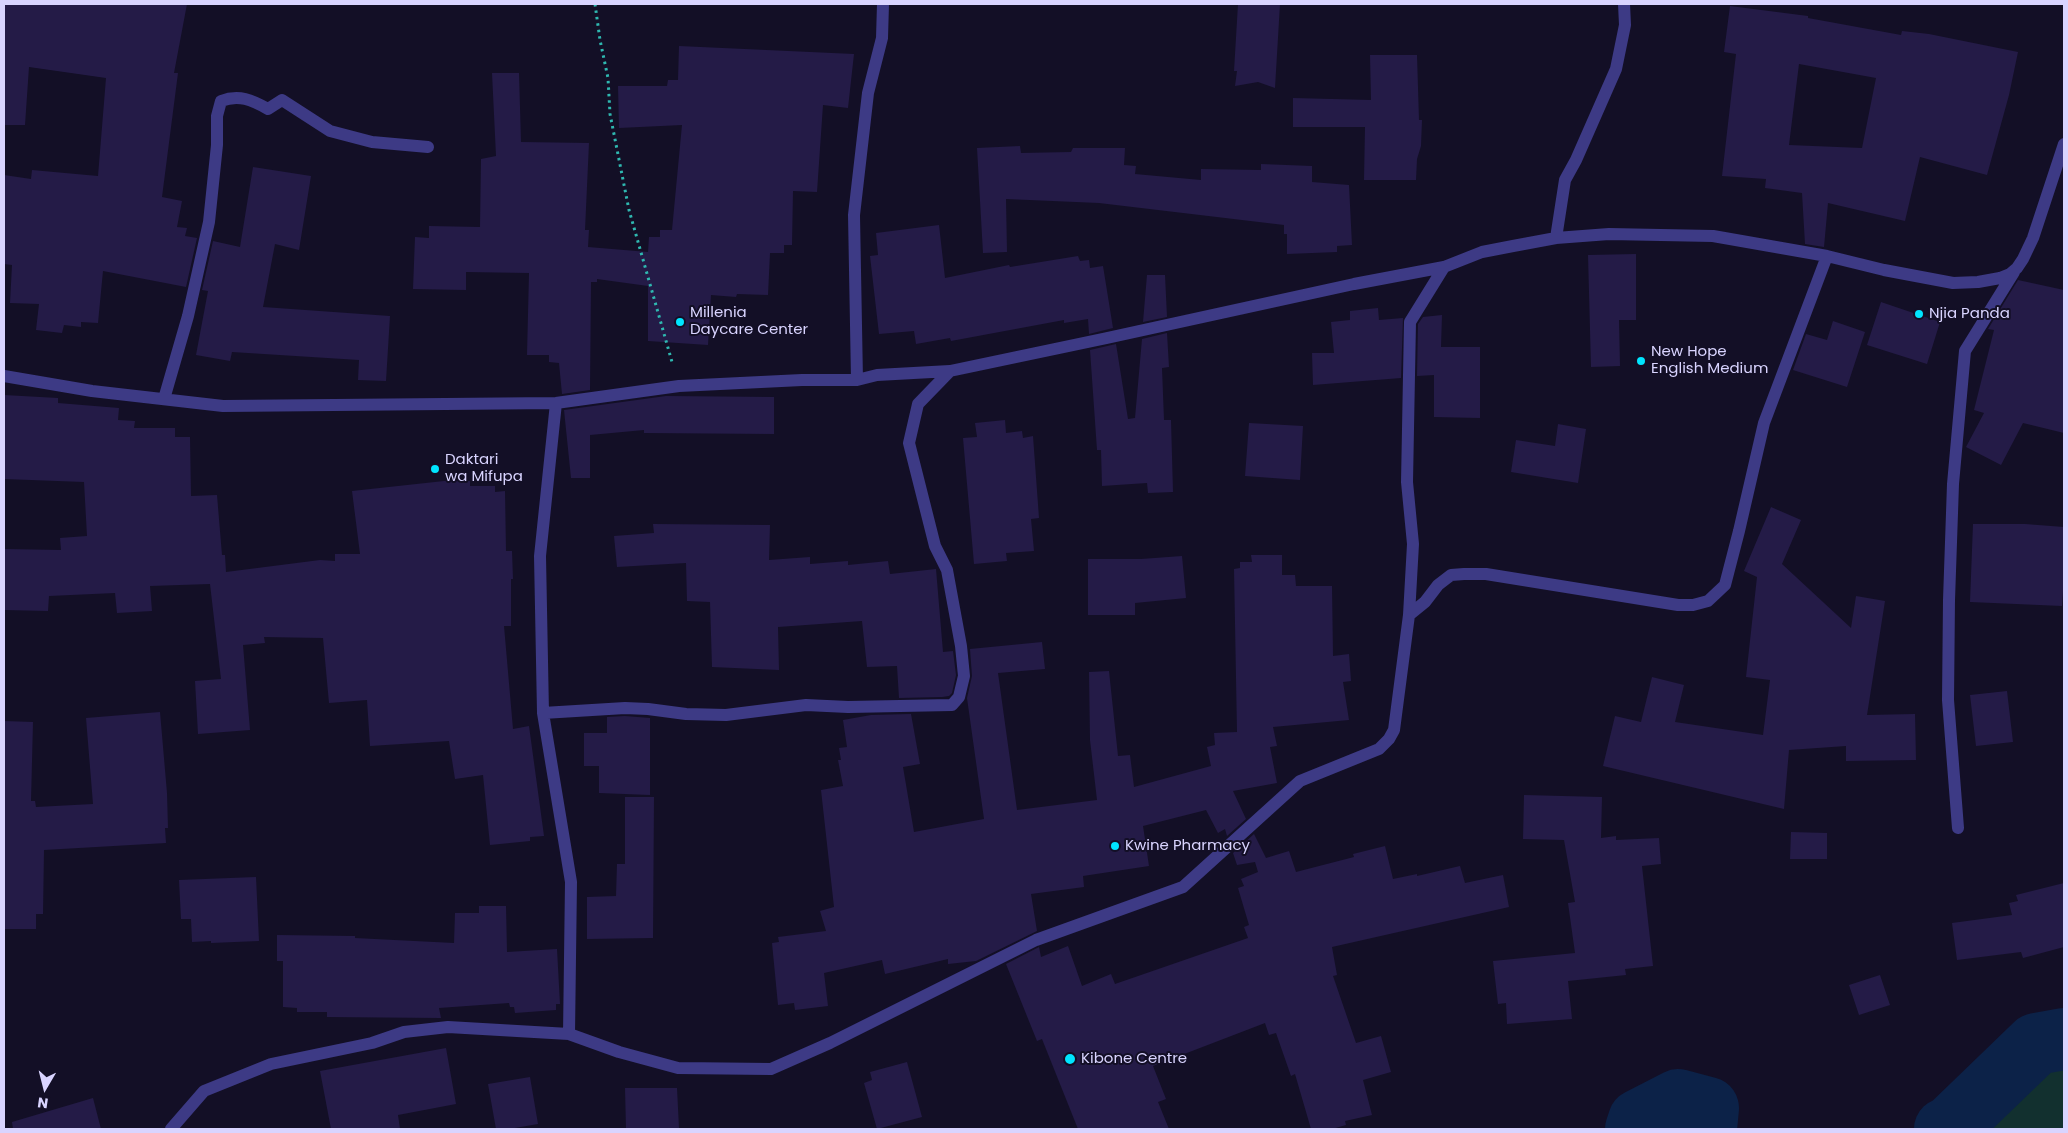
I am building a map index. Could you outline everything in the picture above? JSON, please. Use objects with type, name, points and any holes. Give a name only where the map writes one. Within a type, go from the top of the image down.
[{"type":"street","points":[[857,380],[854,215],[868,93],[882,38],[883,4]]},
{"type":"street","points":[[1556,238],[1565,180],[1576,160],[1616,69],[1625,25],[1624,4]]},
{"type":"street","points":[[164,399],[188,316],[210,222],[217,146],[217,116],[221,101],[232,97],[252,99],[268,109],[282,100],[330,131],[372,142],[428,147]]},
{"type":"street","points":[[1958,828],[1948,700],[1949,600],[1953,484],[1965,351],[2017,268],[2033,238],[2064,144]]},
{"type":"street","points":[[4,376],[92,391],[223,406],[556,403],[679,386],[802,380],[857,380],[877,375],[950,371],[1354,284],[1444,267],[1482,252],[1556,238],[1609,234],[1682,234],[1748,241],[1953,283],[1978,282],[2000,278],[2017,268]]},
{"type":"street","points":[[1408,615],[1426,602],[1438,585],[1451,575],[1464,574],[1486,574],[1678,605],[1693,605],[1708,601],[1718,593],[1725,585],[1764,423],[1827,256]]},
{"type":"street","points":[[171,1129],[204,1091],[271,1064],[372,1043],[404,1032],[448,1027],[569,1034],[619,1052],[678,1068],[771,1069],[830,1042],[1036,940],[1183,887],[1300,781],[1379,749],[1389,739],[1394,730],[1408,615],[1413,544],[1407,482],[1410,322],[1444,267]]},
{"type":"street","points":[[544,713],[625,708],[686,714],[726,714],[806,705],[848,707],[952,705],[959,697],[964,676],[961,646],[947,570],[935,546],[909,443],[918,404],[950,371]]},
{"type":"street","points":[[556,403],[540,556],[544,713],[571,882],[569,1034]]},
{"type":"path","points":[[595,4],[608,78],[610,114],[629,210],[679,386]]},
{"type":"green space","points":[[2064,1054],[2064,1129],[1924,1129]]},
{"type":"building","points":[[4,4],[187,4],[174,73],[178,73],[162,197],[182,201],[177,227],[187,228],[185,236],[197,238],[186,287],[103,271],[98,323],[81,322],[81,327],[64,325],[62,333],[36,330],[39,304],[10,303],[12,265],[4,264],[4,175],[31,179],[32,170],[98,176],[106,78],[29,67],[25,125],[4,125]]},
{"type":"building","points":[[1238,4],[1280,4],[1275,88],[1258,82],[1235,86],[1237,71],[1234,71]]},
{"type":"building","points":[[1730,6],[1808,16],[1808,18],[1901,35],[1902,31],[1929,34],[2018,52],[2009,95],[1987,175],[1920,157],[1905,221],[1828,203],[1824,247],[1805,244],[1802,193],[1765,188],[1766,179],[1722,176],[1736,54],[1724,52]],"holes":[[[1799,64],[1876,78],[1862,148],[1789,145]]]},
{"type":"building","points":[[679,46],[854,54],[848,108],[823,105],[817,192],[793,191],[792,245],[784,245],[784,253],[770,253],[768,295],[737,294],[736,297],[711,295],[708,345],[648,341],[648,286],[597,279],[597,282],[591,282],[590,390],[562,394],[559,363],[549,362],[549,355],[527,355],[529,273],[466,272],[466,290],[413,289],[415,237],[429,238],[429,226],[480,227],[481,159],[496,156],[492,73],[519,73],[521,142],[589,143],[585,230],[589,230],[588,247],[648,252],[649,237],[660,237],[660,230],[672,230],[682,125],[619,128],[618,86],[667,86],[668,80],[678,80]]},
{"type":"building","points":[[1370,55],[1417,55],[1419,120],[1422,120],[1421,146],[1417,159],[1416,180],[1364,180],[1365,127],[1293,127],[1293,98],[1371,100]]},
{"type":"building","points":[[1020,146],[1021,153],[1071,152],[1073,148],[1125,148],[1124,165],[1136,166],[1135,174],[1201,180],[1201,169],[1261,170],[1261,164],[1312,166],[1312,182],[1349,185],[1352,245],[1337,246],[1337,252],[1287,254],[1287,234],[1284,234],[1284,225],[1099,203],[1006,199],[1007,252],[983,253],[977,148]]},
{"type":"building","points":[[253,167],[311,176],[299,250],[275,244],[263,307],[390,316],[386,381],[358,380],[359,360],[232,352],[230,361],[196,355],[208,291],[202,290],[213,241],[240,247]]},
{"type":"building","points":[[939,225],[945,278],[1009,265],[1010,267],[1078,256],[1080,261],[1089,260],[1090,268],[1103,266],[1113,328],[1089,334],[1088,319],[1064,323],[1064,320],[951,341],[950,338],[916,344],[914,331],[879,334],[870,256],[878,255],[876,233]]},
{"type":"building","points":[[1636,254],[1636,320],[1619,320],[1620,366],[1591,367],[1588,255]]},
{"type":"building","points":[[1147,275],[1165,275],[1167,317],[1143,322]]},
{"type":"building","points":[[2018,280],[2064,290],[2064,433],[2023,423],[2001,465],[1966,447],[1984,413],[1974,410],[1994,330],[1988,329]]},
{"type":"building","points":[[1881,302],[1940,322],[1927,364],[1867,345]]},
{"type":"building","points":[[1378,308],[1379,320],[1403,318],[1401,378],[1313,385],[1312,353],[1334,353],[1331,322],[1350,320],[1350,311]]},
{"type":"building","points":[[1442,315],[1441,347],[1480,347],[1480,418],[1434,417],[1434,375],[1417,376],[1418,324],[1423,317]]},
{"type":"building","points":[[1833,321],[1865,332],[1847,387],[1793,370],[1806,334],[1827,340]]},
{"type":"building","points":[[1167,333],[1169,367],[1162,368],[1164,420],[1171,420],[1173,492],[1148,493],[1147,483],[1102,486],[1101,450],[1097,450],[1090,350],[1116,344],[1128,419],[1135,418],[1142,339]]},
{"type":"building","points":[[4,395],[58,398],[58,403],[119,408],[118,420],[135,421],[134,428],[175,428],[175,437],[190,437],[191,496],[217,495],[222,555],[225,555],[226,572],[320,560],[335,561],[335,554],[360,554],[352,491],[444,481],[470,481],[470,486],[495,486],[495,492],[505,491],[506,551],[512,551],[513,579],[511,579],[511,626],[504,626],[513,729],[529,726],[544,836],[530,837],[530,841],[490,845],[483,775],[455,779],[449,741],[370,746],[367,700],[329,703],[323,638],[264,637],[265,643],[243,645],[250,730],[198,734],[195,681],[221,679],[210,584],[150,586],[152,611],[117,613],[115,593],[49,596],[48,611],[4,610],[4,549],[61,550],[60,538],[87,536],[84,482],[4,479]]},
{"type":"building","points":[[666,396],[774,397],[774,434],[644,433],[644,430],[590,435],[590,478],[571,478],[564,410]]},
{"type":"building","points":[[1005,420],[1006,433],[1022,431],[1023,438],[1033,436],[1039,518],[1031,519],[1034,551],[1006,553],[1007,561],[974,564],[963,438],[977,437],[975,423]]},
{"type":"building","points":[[1249,423],[1303,426],[1300,480],[1245,476]]},
{"type":"building","points":[[1558,424],[1586,429],[1578,483],[1511,472],[1516,440],[1555,446]]},
{"type":"building","points":[[1771,507],[1801,520],[1782,564],[1851,628],[1856,596],[1885,601],[1867,715],[1915,714],[1916,760],[1846,761],[1846,746],[1789,750],[1784,809],[1603,766],[1615,716],[1641,722],[1652,677],[1684,685],[1675,722],[1763,735],[1770,680],[1746,677],[1757,577],[1744,571]]},
{"type":"building","points":[[653,524],[770,525],[769,560],[810,557],[810,564],[848,561],[848,565],[888,561],[890,574],[936,569],[943,652],[953,651],[956,675],[952,693],[949,696],[942,697],[899,698],[897,666],[867,667],[862,621],[778,627],[779,670],[712,667],[710,602],[687,601],[686,563],[617,567],[614,536],[654,533]]},
{"type":"building","points":[[1973,524],[2025,524],[2064,527],[2062,606],[1970,602]]},
{"type":"building","points":[[1251,555],[1282,555],[1282,575],[1295,575],[1296,586],[1332,586],[1333,656],[1349,654],[1351,681],[1343,682],[1349,720],[1273,727],[1277,746],[1270,747],[1277,783],[1233,791],[1246,819],[1227,836],[1225,829],[1218,833],[1206,810],[1143,826],[1149,866],[1083,876],[1084,887],[1031,894],[1037,931],[976,961],[948,964],[948,959],[885,974],[882,960],[824,973],[828,1006],[795,1010],[794,1003],[778,1005],[772,943],[779,942],[778,937],[826,931],[820,911],[834,907],[821,790],[843,786],[838,760],[841,760],[839,748],[847,747],[843,720],[871,715],[911,714],[920,764],[903,767],[914,832],[984,819],[967,698],[972,676],[970,649],[1042,642],[1045,669],[998,673],[1017,810],[1097,800],[1090,740],[1089,672],[1109,671],[1118,756],[1130,755],[1134,787],[1211,766],[1207,747],[1215,745],[1214,733],[1237,732],[1234,569],[1240,568],[1240,562],[1252,562]]},
{"type":"building","points":[[1182,556],[1186,598],[1135,603],[1135,615],[1088,615],[1088,559],[1141,559]]},
{"type":"building","points":[[2007,691],[2013,742],[1976,746],[1970,695]]},
{"type":"building","points":[[160,712],[167,793],[168,828],[165,828],[166,843],[44,850],[43,914],[36,914],[36,929],[4,929],[4,721],[33,722],[31,801],[35,801],[36,807],[93,804],[86,718]]},
{"type":"building","points":[[607,717],[650,718],[650,795],[599,793],[599,766],[584,766],[584,733],[607,733]]},
{"type":"building","points":[[1524,795],[1602,797],[1601,838],[1616,836],[1616,840],[1659,838],[1661,864],[1642,866],[1653,966],[1625,969],[1626,975],[1568,981],[1572,1019],[1507,1024],[1506,1003],[1498,1004],[1493,961],[1575,953],[1568,903],[1575,902],[1564,840],[1523,839]]},
{"type":"building","points":[[625,797],[654,797],[653,938],[587,939],[587,897],[616,896],[617,864],[625,864]]},
{"type":"building","points":[[1791,832],[1827,833],[1827,859],[1790,859]]},
{"type":"building","points":[[1254,834],[1266,858],[1289,851],[1296,872],[1354,857],[1353,854],[1385,846],[1393,879],[1417,874],[1417,876],[1460,866],[1465,883],[1503,875],[1509,907],[1332,947],[1337,975],[1333,976],[1356,1043],[1381,1036],[1391,1072],[1363,1080],[1372,1115],[1345,1121],[1346,1125],[1332,1129],[1311,1129],[1295,1074],[1291,1076],[1276,1033],[1269,1035],[1265,1023],[1153,1066],[1166,1099],[1158,1102],[1169,1129],[1078,1129],[1042,1039],[1037,1041],[1006,964],[1039,947],[1041,957],[1068,946],[1082,986],[1111,974],[1115,984],[1248,938],[1244,927],[1249,925],[1238,888],[1244,886],[1241,879],[1258,872],[1255,862],[1237,865],[1233,853]]},
{"type":"building","points":[[256,877],[259,941],[192,942],[191,919],[181,919],[179,880]]},
{"type":"building","points":[[2064,883],[2064,947],[2023,958],[2021,952],[1957,960],[1952,923],[2012,915],[2009,903],[2018,901],[2016,895]]},
{"type":"building","points":[[479,906],[506,906],[507,952],[557,949],[560,1004],[556,1004],[556,1010],[515,1013],[514,1007],[510,1007],[509,1003],[439,1008],[441,1018],[327,1017],[327,1012],[297,1012],[297,1008],[283,1007],[283,961],[277,961],[277,935],[355,936],[355,938],[454,943],[455,913],[479,913]]},
{"type":"building","points":[[1880,975],[1890,1005],[1859,1015],[1849,985]]},
{"type":"building","points":[[446,1048],[456,1104],[398,1115],[400,1129],[331,1129],[320,1071]]},
{"type":"building","points":[[907,1062],[922,1117],[877,1129],[864,1083],[872,1080],[870,1072]]},
{"type":"building","points":[[530,1077],[538,1124],[509,1129],[496,1129],[488,1084]]},
{"type":"building","points":[[625,1088],[677,1088],[679,1128],[626,1129]]},
{"type":"building","points":[[93,1098],[101,1129],[13,1129],[12,1122]]},
{"type":"waterway","points":[[1945,1129],[1950,1127],[2036,1044],[2064,1039]]},
{"type":"waterway","points":[[1636,1129],[1639,1120],[1678,1100],[1708,1108],[1706,1129]]},
{"type":"place","name":"Njia Panda","points":[[1919,314]]},
{"type":"place","name":"Millenia Daycare Center","points":[[680,322]]},
{"type":"place","name":"New Hope English Medium","points":[[1641,361]]},
{"type":"place","name":"Daktari wa Mifupa","points":[[435,469]]},
{"type":"place","name":"Kwine Pharmacy","points":[[1115,846]]},
{"type":"place","name":"Kibone Centre","points":[[1070,1059]]}]
